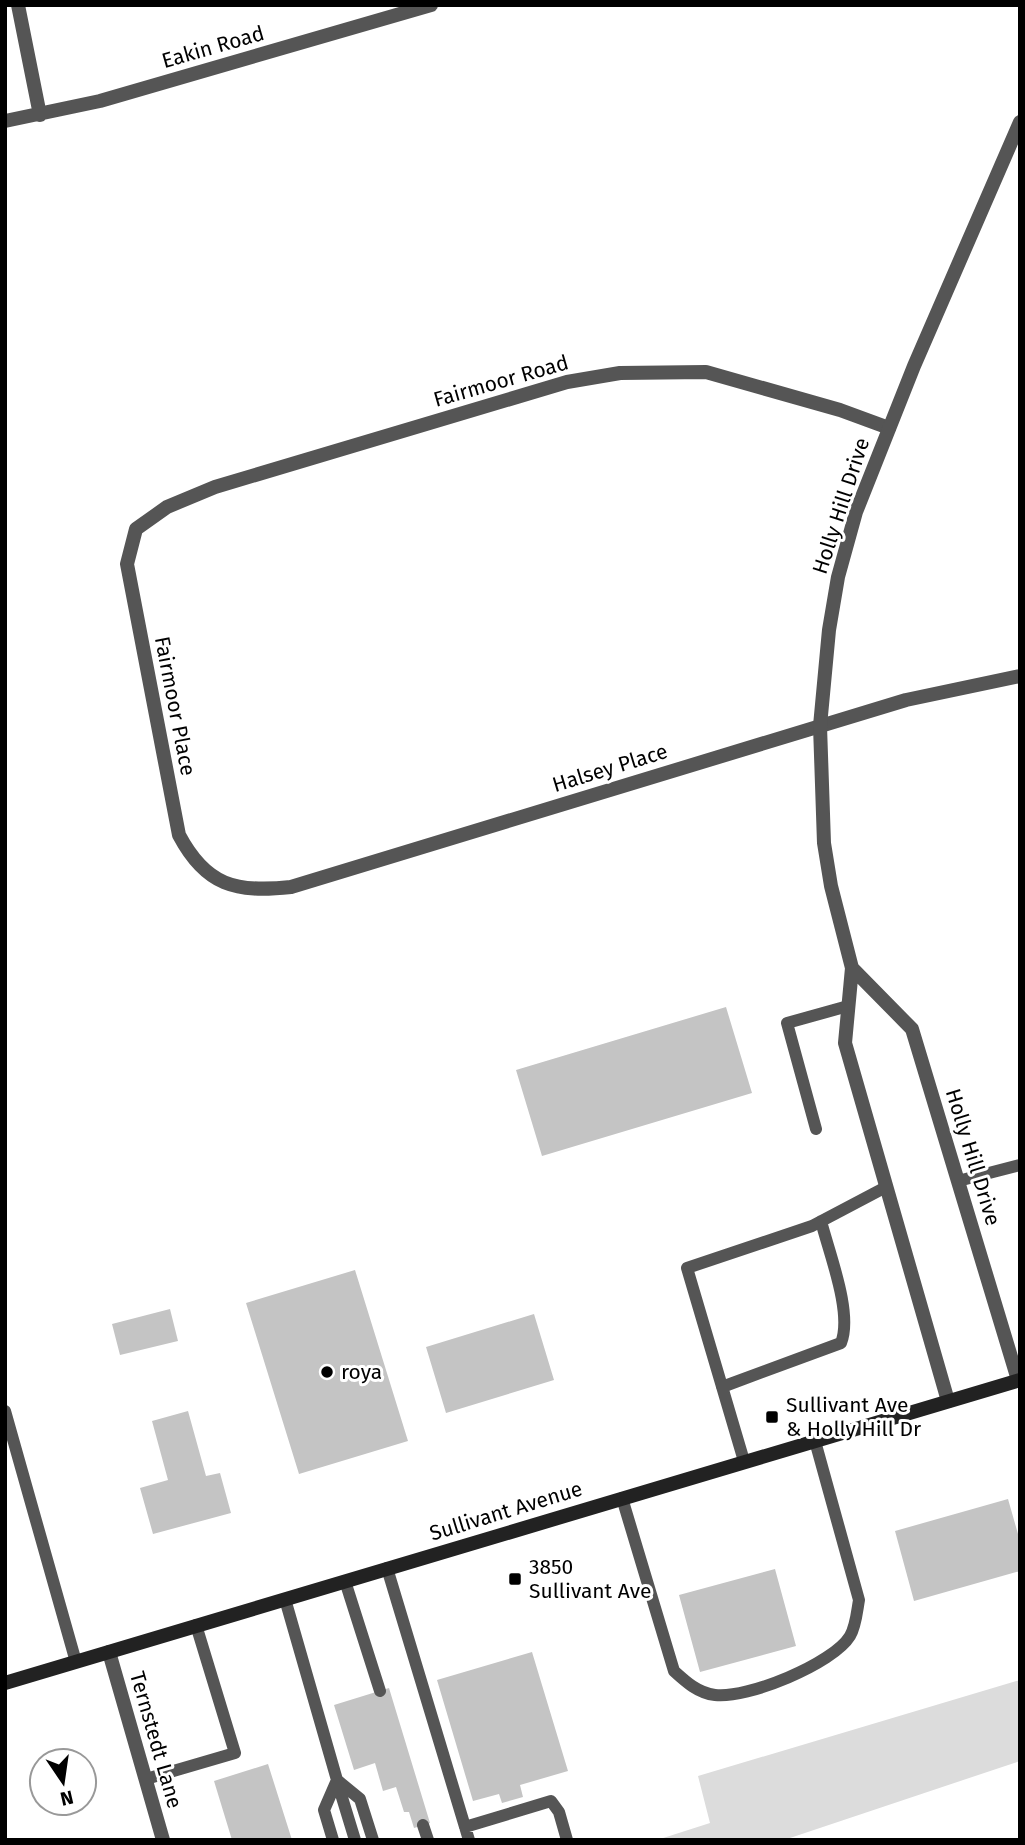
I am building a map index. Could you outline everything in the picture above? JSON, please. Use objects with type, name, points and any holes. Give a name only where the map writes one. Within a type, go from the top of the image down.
[{"type":"main road","name":"Sullivant Avenue","points":[[5,1683],[1019,1380]]},
{"type":"street","points":[[18,5],[40,115]]},
{"type":"street","name":"Eakin Road","points":[[5,121],[40,115],[431,5]]},
{"type":"street","name":"Holly Hill Drive","points":[[948,1401],[845,1043],[852,968],[834,900],[824,843],[820,726],[829,630],[838,577],[856,512],[889,428],[1020,122]]},
{"type":"street","name":"Fairmoor Road","points":[[136,529],[167,507],[215,487],[567,382],[620,373],[706,372],[840,410],[889,428]]},
{"type":"street","name":"Fairmoor Place","points":[[136,529],[127,564],[179,835],[192,859],[214,878]]},
{"type":"street","name":"Halsey Place","points":[[214,878],[257,891],[291,887],[906,700],[1020,676]]},
{"type":"street","name":"Holly Hill Drive","points":[[852,968],[912,1029],[1019,1380]]},
{"type":"street","name":"Ternstedt Lane","points":[[109,1652],[163,1840]]},
{"type":"lane","points":[[816,1129],[788,1023],[848,1006]]},
{"type":"lane","points":[[958,1181],[1020,1165]]},
{"type":"lane","points":[[744,1461],[687,1268],[821,1221],[886,1187]]},
{"type":"lane","points":[[722,1387],[841,1343],[846,1332],[844,1312],[821,1221]]},
{"type":"lane","points":[[5,1411],[76,1662]]},
{"type":"lane","points":[[622,1498],[674,1671],[693,1688],[704,1692],[714,1695],[738,1694],[803,1671],[831,1655],[850,1636],[859,1600],[815,1441]]},
{"type":"lane","points":[[387,1569],[467,1834],[551,1801],[559,1812],[567,1840]]},
{"type":"lane","points":[[345,1581],[380,1691]]},
{"type":"lane","points":[[285,1599],[355,1840]]},
{"type":"lane","points":[[146,1779],[235,1753],[196,1625]]},
{"type":"lane","points":[[333,1840],[324,1810],[337,1780]]},
{"type":"lane","points":[[337,1780],[360,1799],[373,1840]]},
{"type":"lane","points":[[423,1825],[428,1840]]},
{"type":"shaded area","points":[[1020,1680],[1020,1761],[784,1840],[657,1840],[710,1823],[698,1776]]},
{"type":"building","points":[[726,1007],[752,1093],[542,1156],[516,1070]]},
{"type":"building","name":"roya","points":[[355,1270],[408,1441],[299,1474],[246,1303]]},
{"type":"building","points":[[170,1309],[178,1341],[120,1355],[112,1324]]},
{"type":"building","points":[[534,1314],[554,1380],[446,1413],[426,1347]]},
{"type":"building","points":[[188,1411],[206,1476],[220,1473],[231,1513],[153,1534],[140,1488],[168,1480],[152,1421]]},
{"type":"building","points":[[1008,1499],[1020,1541],[1020,1571],[914,1601],[895,1531]]},
{"type":"building","points":[[775,1569],[796,1646],[700,1672],[679,1595]]},
{"type":"building","points":[[532,1652],[568,1771],[520,1785],[523,1797],[502,1803],[499,1794],[473,1801],[437,1680]]},
{"type":"building","points":[[389,1688],[430,1823],[414,1828],[409,1812],[404,1812],[396,1787],[383,1791],[375,1763],[354,1770],[334,1705]]},
{"type":"building","points":[[268,1764],[292,1840],[232,1840],[214,1781]]},
{"type":"place","name":"roya","points":[[327,1372]]},
{"type":"place","name":"Sullivant Ave & Holly Hill Dr","points":[[772,1417]]},
{"type":"place","name":"3850 Sullivant Ave","points":[[515,1579]]}]
